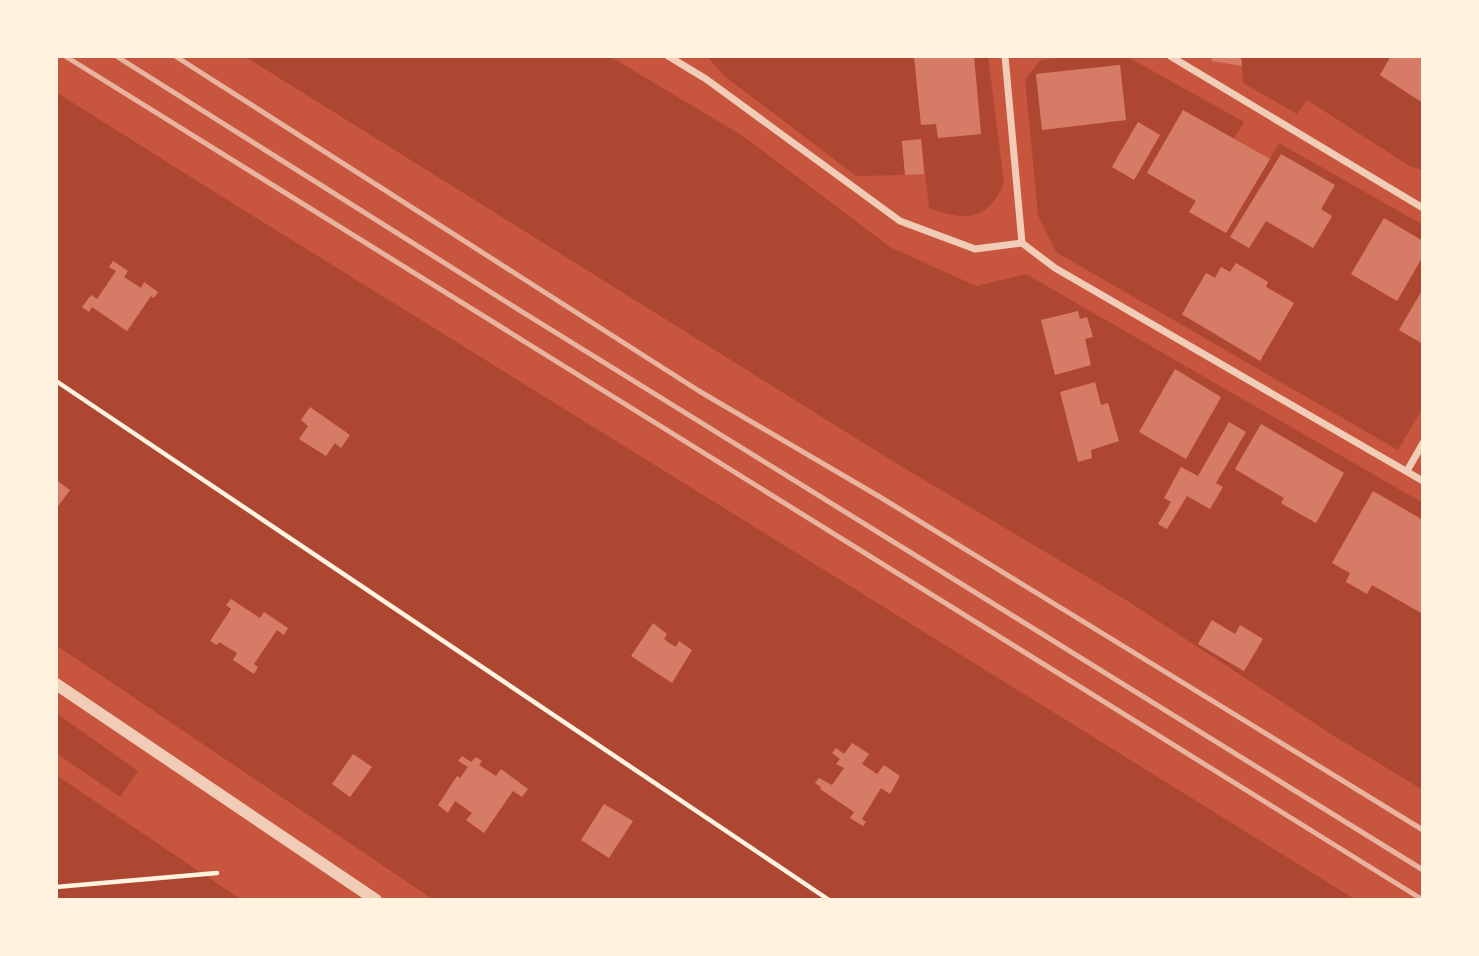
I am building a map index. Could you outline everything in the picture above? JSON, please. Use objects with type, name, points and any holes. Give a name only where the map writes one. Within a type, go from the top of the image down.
[{"type":"street","points":[[668,56],[706,79],[900,221],[975,249],[1022,243],[1055,268],[1423,481]]},
{"type":"street","points":[[1005,56],[1022,243]]},
{"type":"street","points":[[1170,56],[1423,208]]},
{"type":"street","points":[[1407,471],[1423,443]]},
{"type":"street","points":[[56,684],[376,900]]},
{"type":"path","points":[[56,381],[830,900]]},
{"type":"path","points":[[56,887],[216,873]]},
{"type":"shaded area","points":[[244,56],[609,56],[743,136],[890,247],[976,286],[1026,274],[1423,503],[1423,520],[1332,563],[1350,573],[1346,582],[1367,593],[1372,585],[1423,614],[1423,790],[1334,736],[1126,600],[899,465]],"holes":[[[1176,370],[1221,398],[1185,459]],[[1229,423],[1216,483],[1222,488],[1210,508],[1187,496],[1167,529],[1159,525],[1171,502],[1198,476]],[[1261,425],[1344,473],[1316,523],[1282,504],[1284,498],[1235,469]],[[1212,621],[1235,634],[1240,626],[1263,639],[1244,671],[1198,644]]]},
{"type":"shaded area","points":[[707,56],[914,56],[921,124],[936,124],[938,138],[981,134],[974,56],[988,56],[1004,182],[991,205],[974,215],[953,215],[929,208],[921,139],[902,141],[905,175],[856,176],[723,75]]},
{"type":"shaded area","points":[[1076,56],[1126,56],[1244,122],[1234,139],[1183,110],[1147,172],[1196,201],[1189,212],[1226,233],[1279,143],[1423,225],[1423,241],[1384,218],[1351,274],[1397,301],[1423,256],[1423,289],[1399,330],[1423,344],[1423,407],[1398,450],[1056,252],[1038,215],[1025,79],[1041,60]],"holes":[[[1119,65],[1126,120],[1042,130],[1036,74]],[[1138,122],[1160,135],[1134,179],[1112,166]],[[1281,155],[1334,185],[1321,209],[1332,217],[1313,248],[1266,221],[1249,248],[1230,237]],[[1236,263],[1268,282],[1266,287],[1294,303],[1260,360],[1182,315],[1206,273],[1215,278],[1221,267],[1230,272]]]},
{"type":"shaded area","points":[[1241,56],[1391,56],[1380,75],[1423,103],[1423,170],[1411,167],[1307,100],[1297,114],[1243,83]]},
{"type":"shaded area","points":[[56,92],[1356,900],[434,900],[56,645]]},
{"type":"shaded area","points":[[56,713],[138,771],[120,797],[56,753]]},
{"type":"shaded area","points":[[56,775],[242,900],[56,900]]},
{"type":"building","points":[[914,56],[974,56],[981,134],[938,138],[936,124],[921,125]]},
{"type":"building","points":[[1211,56],[1241,56],[1242,66],[1212,61]]},
{"type":"building","points":[[1391,56],[1423,56],[1423,103],[1380,75]]},
{"type":"building","points":[[1120,65],[1126,120],[1042,130],[1036,74]]},
{"type":"building","points":[[1183,110],[1270,159],[1226,233],[1189,212],[1196,201],[1147,173]]},
{"type":"building","points":[[1138,122],[1160,135],[1134,180],[1112,167]]},
{"type":"building","points":[[921,139],[924,174],[905,175],[902,141]]},
{"type":"building","points":[[1281,154],[1335,185],[1321,209],[1332,216],[1313,248],[1266,221],[1249,248],[1230,237]]},
{"type":"building","points":[[1384,218],[1423,241],[1423,256],[1397,301],[1351,274]]},
{"type":"building","points":[[113,261],[128,271],[124,277],[141,288],[144,282],[158,292],[154,298],[151,296],[127,331],[92,307],[89,312],[82,307],[91,295],[97,299],[116,271],[109,267]]},
{"type":"building","points":[[1236,263],[1268,282],[1266,287],[1294,303],[1260,361],[1182,314],[1206,273],[1215,278],[1221,267],[1230,272]]},
{"type":"building","points":[[1423,289],[1423,344],[1399,330]]},
{"type":"building","points":[[1078,311],[1080,319],[1087,317],[1093,337],[1085,339],[1091,365],[1055,375],[1041,320]]},
{"type":"building","points":[[1175,369],[1221,397],[1186,459],[1139,432]]},
{"type":"building","points":[[1095,382],[1101,405],[1108,403],[1119,441],[1091,450],[1092,458],[1078,462],[1060,392]]},
{"type":"building","points":[[310,407],[350,435],[341,448],[335,443],[326,456],[299,439],[308,426],[301,420]]},
{"type":"building","points":[[1229,422],[1246,432],[1216,483],[1223,487],[1210,509],[1187,496],[1167,529],[1158,524],[1171,502],[1164,498],[1181,467],[1198,476]]},
{"type":"building","points":[[1261,424],[1344,473],[1316,523],[1281,503],[1284,498],[1235,469]]},
{"type":"building","points":[[56,480],[70,490],[56,509]]},
{"type":"building","points":[[1373,491],[1423,520],[1423,614],[1372,585],[1367,594],[1346,582],[1350,573],[1332,563]]},
{"type":"building","points":[[231,599],[260,618],[264,612],[288,628],[284,635],[277,630],[254,664],[258,667],[254,674],[233,660],[237,653],[219,642],[217,645],[210,641],[231,609],[226,605]]},
{"type":"building","points":[[1212,620],[1235,634],[1240,625],[1263,639],[1244,671],[1198,644]]},
{"type":"building","points":[[653,623],[667,634],[664,639],[669,643],[676,647],[679,641],[692,650],[672,683],[631,656]]},
{"type":"building","points":[[852,743],[869,754],[862,764],[877,774],[884,765],[900,776],[890,794],[881,788],[862,819],[866,822],[863,826],[850,818],[854,812],[815,783],[819,778],[832,785],[844,768],[836,764],[840,759],[832,753],[836,748],[844,754]]},
{"type":"building","points":[[353,754],[372,767],[350,797],[332,784]]},
{"type":"building","points":[[462,756],[471,762],[476,757],[482,761],[479,765],[496,776],[501,769],[528,789],[522,797],[513,791],[484,833],[466,820],[472,813],[455,801],[448,813],[438,805],[457,776],[460,778],[468,767],[458,761]]},
{"type":"building","points":[[604,804],[633,821],[609,858],[581,840]]},
{"type":"railway","points":[[65,56],[1423,900]]},
{"type":"railway","points":[[116,56],[508,303],[1423,870]]},
{"type":"railway","points":[[175,56],[699,391],[880,497],[1423,830]]}]
